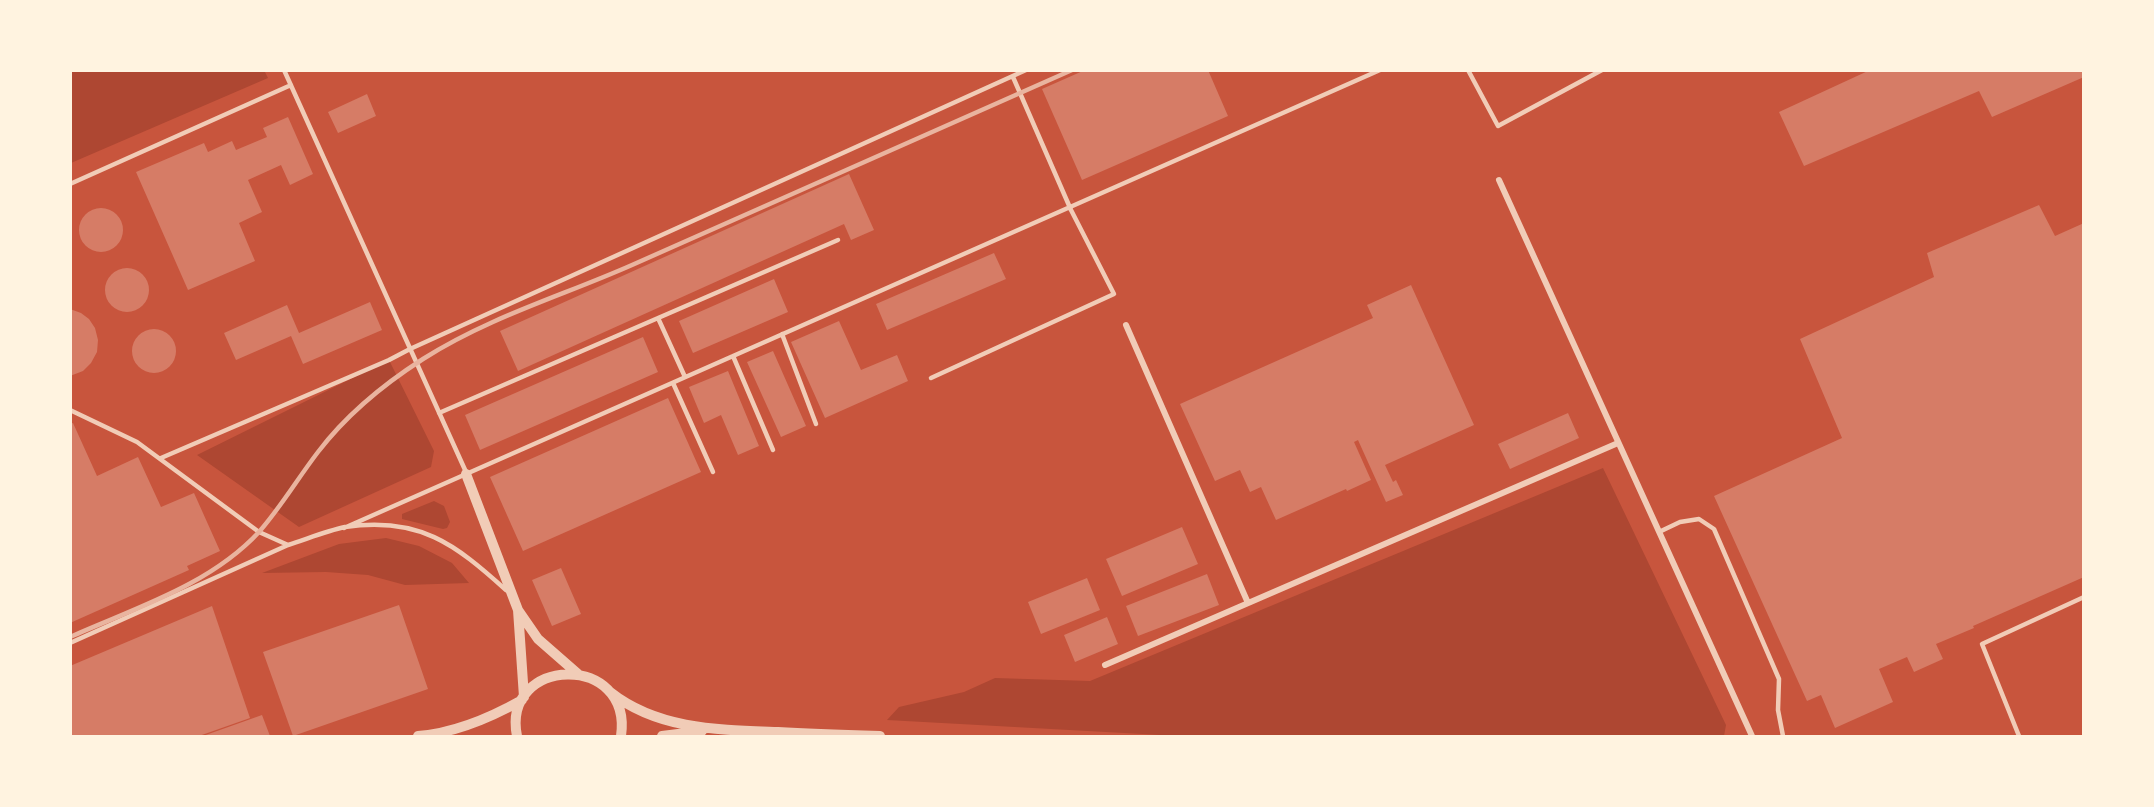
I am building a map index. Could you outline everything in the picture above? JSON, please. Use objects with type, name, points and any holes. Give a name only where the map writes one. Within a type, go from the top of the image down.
[{"type":"street","points":[[1499,180],[1752,736]]},
{"type":"street","points":[[1126,325],[1248,603]]},
{"type":"street","points":[[1105,665],[1618,443]]},
{"type":"street","points":[[466,474],[518,610],[538,639],[578,674]]},
{"type":"street","points":[[518,610],[523,699]]},
{"type":"street","points":[[517,736],[516,718],[523,699],[534,685],[547,677],[563,673],[578,674],[596,681],[624,703],[642,712],[664,720],[714,730]]},
{"type":"street","points":[[610,693],[619,709],[621,736]]},
{"type":"street","points":[[427,736],[493,716],[523,699]]},
{"type":"street","points":[[662,736],[714,730],[880,736]]},
{"type":"lane","points":[[284,70],[466,474]]},
{"type":"lane","points":[[161,458],[389,360],[1026,70]]},
{"type":"lane","points":[[70,642],[288,545],[344,528],[782,334],[1071,210],[1380,70]]},
{"type":"lane","points":[[1468,70],[1497,126],[1602,70]]},
{"type":"lane","points":[[931,378],[1114,294],[1071,210],[1013,76]]},
{"type":"lane","points":[[70,184],[291,86]]},
{"type":"lane","points":[[439,413],[838,240]]},
{"type":"lane","points":[[658,318],[685,377]]},
{"type":"lane","points":[[782,334],[816,424]]},
{"type":"lane","points":[[733,356],[773,450]]},
{"type":"lane","points":[[673,382],[713,472]]},
{"type":"lane","points":[[70,410],[137,442],[259,532],[288,545]]},
{"type":"lane","points":[[1659,532],[1680,522],[1699,519],[1714,530],[1779,679],[1778,710],[1784,736]]},
{"type":"lane","points":[[344,528],[372,525],[395,526],[441,539],[476,563],[511,593]]},
{"type":"lane","points":[[2019,736],[1982,644],[2084,597]]},
{"type":"shaded area","points":[[264,70],[268,78],[71,163],[71,71]]},
{"type":"shaded area","points":[[389,360],[434,451],[431,467],[299,527],[197,455]]},
{"type":"shaded area","points":[[1603,468],[1726,725],[1724,736],[1179,736],[887,720],[899,707],[964,692],[995,678],[1090,681]]},
{"type":"shaded area","points":[[434,501],[444,506],[450,522],[447,528],[402,519],[402,514]]},
{"type":"shaded area","points":[[386,538],[419,546],[452,563],[469,583],[405,585],[368,575],[326,572],[262,573],[339,544]]},
{"type":"building","points":[[1085,70],[1208,70],[1228,116],[1082,180],[1042,89]]},
{"type":"building","points":[[1870,70],[2084,70],[2084,77],[1992,117],[1979,91],[1804,166],[1779,112]]},
{"type":"building","points":[[367,94],[376,116],[338,133],[328,112]]},
{"type":"building","points":[[288,117],[313,174],[290,185],[281,165],[248,180],[262,212],[239,223],[255,261],[188,290],[136,172],[204,143],[208,152],[232,141],[236,150],[267,137],[263,128]]},
{"type":"building","points":[[849,174],[874,230],[851,240],[844,224],[518,371],[500,331]]},
{"type":"building","points":[[2039,205],[2055,236],[2084,223],[2084,577],[1936,644],[1943,659],[1914,672],[1907,657],[1879,669],[1893,702],[1835,728],[1821,695],[1807,701],[1714,496],[1842,438],[1800,339],[1934,277],[1927,253]]},
{"type":"building","points":[[101,208],[110,209],[117,214],[122,221],[122,239],[117,246],[110,251],[101,252],[92,251],[85,246],[80,239],[79,230],[80,221],[85,214],[92,209]]},
{"type":"building","points":[[994,253],[1006,279],[887,330],[876,304]]},
{"type":"building","points":[[127,268],[136,269],[143,274],[148,281],[148,299],[143,306],[136,311],[127,312],[118,311],[111,306],[106,299],[105,290],[106,281],[111,274],[118,269]]},
{"type":"building","points":[[774,279],[788,312],[693,353],[679,321]]},
{"type":"building","points":[[1411,285],[1474,425],[1385,465],[1393,482],[1396,480],[1403,495],[1386,502],[1358,440],[1354,442],[1371,480],[1276,520],[1261,487],[1250,492],[1240,470],[1215,481],[1180,404],[1373,318],[1367,305]]},
{"type":"building","points":[[370,302],[382,330],[303,364],[291,336],[236,360],[224,333],[287,305],[299,333]]},
{"type":"building","points":[[70,309],[89,319],[95,328],[98,340],[97,352],[91,363],[83,371],[70,376]]},
{"type":"building","points":[[839,321],[861,370],[897,355],[908,381],[825,418],[791,342]]},
{"type":"building","points":[[154,329],[163,330],[170,335],[175,342],[175,360],[170,367],[163,372],[154,373],[145,372],[138,367],[133,360],[132,351],[133,342],[138,335],[145,330]]},
{"type":"building","points":[[643,337],[658,372],[480,450],[465,415]]},
{"type":"building","points":[[773,351],[806,426],[781,437],[747,362]]},
{"type":"building","points":[[728,371],[759,446],[738,455],[721,415],[704,423],[689,387]]},
{"type":"building","points":[[668,398],[701,472],[523,551],[490,477]]},
{"type":"building","points":[[1568,413],[1579,438],[1510,469],[1498,444]]},
{"type":"building","points":[[73,423],[97,476],[138,457],[161,507],[194,493],[220,551],[187,566],[189,570],[70,623],[70,424]]},
{"type":"building","points":[[1182,527],[1198,564],[1122,596],[1106,559]]},
{"type":"building","points":[[561,568],[581,614],[552,626],[532,580]]},
{"type":"building","points":[[1207,574],[1219,605],[1138,636],[1126,606]]},
{"type":"building","points":[[1087,578],[1100,610],[1041,634],[1028,602]]},
{"type":"building","points":[[399,605],[428,689],[293,736],[263,652]]},
{"type":"building","points":[[212,606],[250,718],[199,736],[70,736],[70,666]]},
{"type":"building","points":[[1107,617],[1118,644],[1075,662],[1064,635]]},
{"type":"building","points":[[262,715],[270,736],[203,736]]},
{"type":"railway","points":[[70,637],[170,594],[218,567],[239,551],[259,532],[329,438],[354,412],[394,379],[448,344],[500,319],[632,265],[1072,70]]}]
